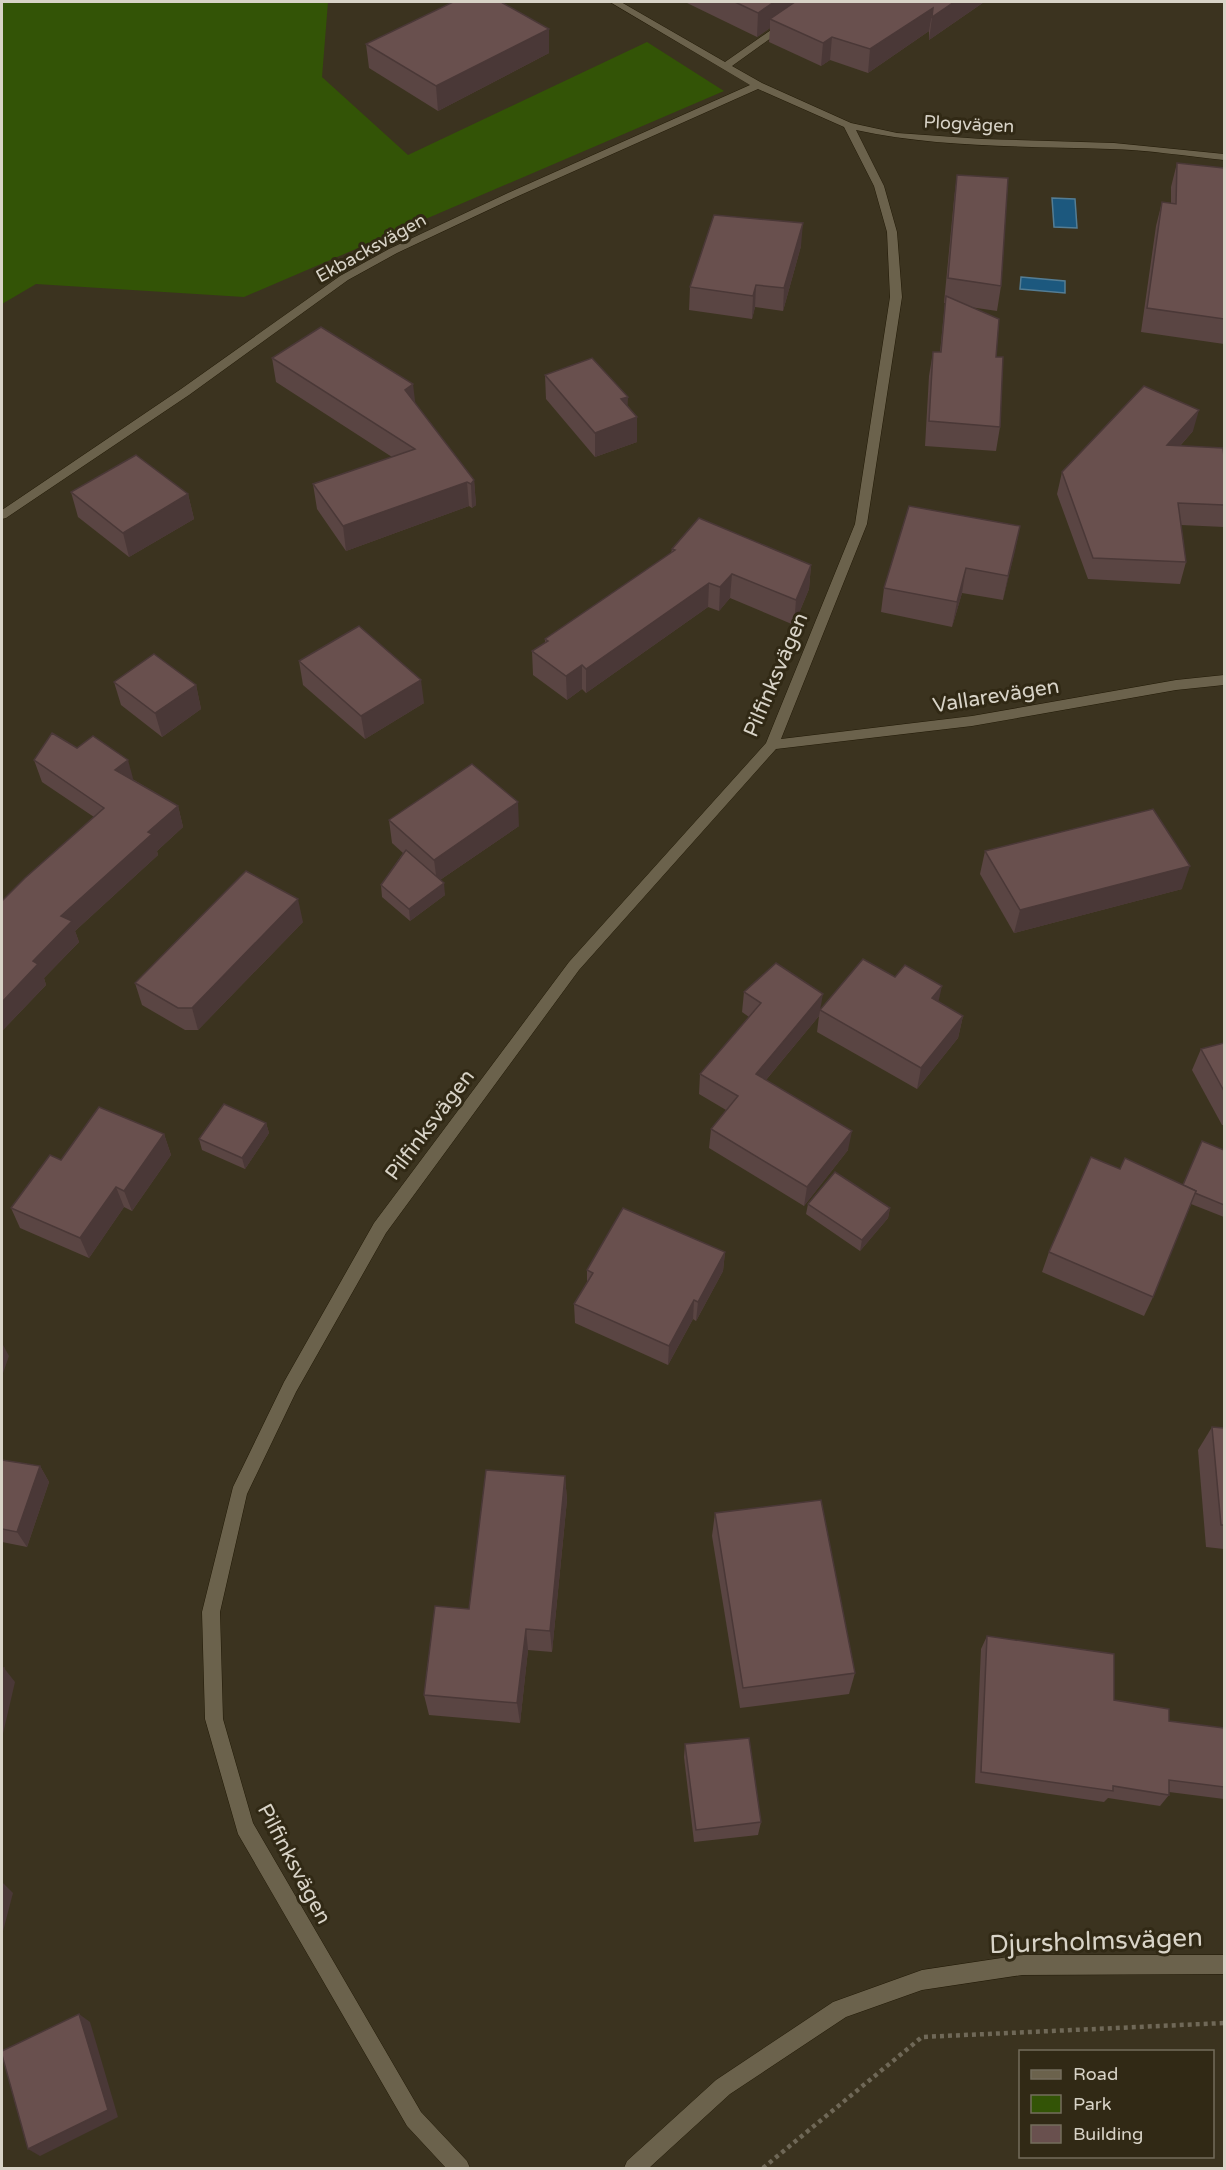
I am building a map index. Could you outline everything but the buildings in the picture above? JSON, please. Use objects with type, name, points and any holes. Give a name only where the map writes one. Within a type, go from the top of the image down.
[{"type":"street","name":"Plogvägen","points":[[615,2],[758,85],[848,125],[897,136],[982,142],[1114,146],[1224,157]]},
{"type":"street","points":[[726,66],[817,2]]},
{"type":"street","name":"Ekbacksvägen","points":[[2,515],[185,392],[344,278],[393,251],[512,195],[758,85]]},
{"type":"street","name":"Pilfinksvägen","points":[[460,2169],[414,2119],[245,1827],[214,1719],[211,1612],[239,1492],[290,1387],[380,1228],[574,966],[772,745],[861,524],[896,297],[892,232],[879,186],[848,125]]},
{"type":"street","name":"Vallarevägen","points":[[772,745],[972,721],[1176,685],[1224,680]]},
{"type":"street","name":"Djursholmsvägen","points":[[634,2169],[723,2087],[840,2009],[922,1980],[1022,1965],[1224,1965]]},
{"type":"path","points":[[763,2169],[922,2037],[1224,2023]]},
{"type":"green space","points":[[2,2],[328,2],[322,77],[408,155],[647,42],[724,91],[244,297],[36,284],[2,304]]},
{"type":"water","points":[[1052,198],[1075,199],[1077,228],[1054,227]]},
{"type":"water","points":[[1021,277],[1065,281],[1065,293],[1020,289]]}]
